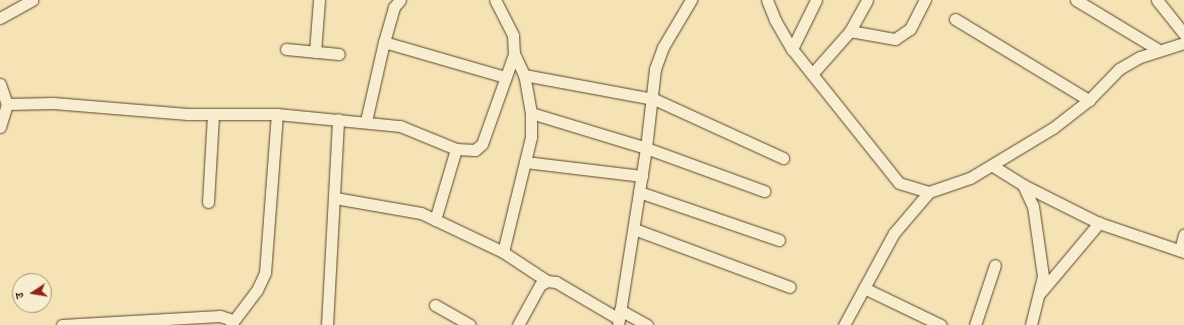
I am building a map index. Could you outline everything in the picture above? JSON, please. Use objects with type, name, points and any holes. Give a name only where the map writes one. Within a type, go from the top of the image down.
[{"type":"street","points":[[0,18],[32,0]]},
{"type":"street","points":[[315,52],[319,0]]},
{"type":"street","points":[[366,121],[384,42],[394,7],[400,0]]},
{"type":"street","points":[[495,0],[513,35],[514,54],[524,75],[531,113],[531,137],[503,252]]},
{"type":"street","points":[[619,318],[654,99],[654,75],[663,47],[691,0]]},
{"type":"street","points":[[768,0],[775,20],[792,50],[899,183],[929,192]]},
{"type":"street","points":[[792,50],[816,0]]},
{"type":"street","points":[[812,74],[850,31],[867,0]]},
{"type":"street","points":[[850,31],[895,39],[910,29],[924,0]]},
{"type":"street","points":[[1076,0],[1158,50]]},
{"type":"street","points":[[1157,0],[1184,34]]},
{"type":"street","points":[[955,19],[1089,100]]},
{"type":"street","points":[[384,42],[505,77]]},
{"type":"street","points":[[844,325],[894,233],[929,192],[970,178],[993,166],[1053,128],[1089,100],[1119,69],[1140,57],[1158,50],[1184,43]]},
{"type":"street","points":[[286,49],[339,54]]},
{"type":"street","points":[[7,104],[53,103],[144,112],[277,114],[366,121],[400,126],[456,149],[475,150],[482,144],[514,54]]},
{"type":"street","points":[[524,75],[654,99],[783,158]]},
{"type":"street","points":[[0,84],[7,104],[0,127]]},
{"type":"street","points":[[531,113],[646,148],[764,191]]},
{"type":"street","points":[[208,202],[213,114]]},
{"type":"street","points":[[62,325],[153,322],[220,316],[229,319],[232,324],[257,290],[265,273],[277,114]]},
{"type":"street","points":[[327,325],[335,198],[338,119]]},
{"type":"street","points":[[435,220],[456,149]]},
{"type":"street","points":[[525,162],[642,176]]},
{"type":"street","points":[[993,166],[1023,185],[1099,223],[1182,251],[1184,235]]},
{"type":"street","points":[[1023,185],[1033,206],[1043,276],[1031,325]]},
{"type":"street","points":[[639,192],[779,240]]},
{"type":"street","points":[[335,198],[402,209],[435,220],[503,252],[547,281],[556,282],[619,318],[647,325]]},
{"type":"street","points":[[1040,293],[1099,223]]},
{"type":"street","points":[[634,229],[790,287]]},
{"type":"street","points":[[975,325],[995,265]]},
{"type":"street","points":[[518,325],[540,285],[547,281]]},
{"type":"street","points":[[864,288],[941,325]]},
{"type":"street","points":[[435,305],[470,325]]}]
